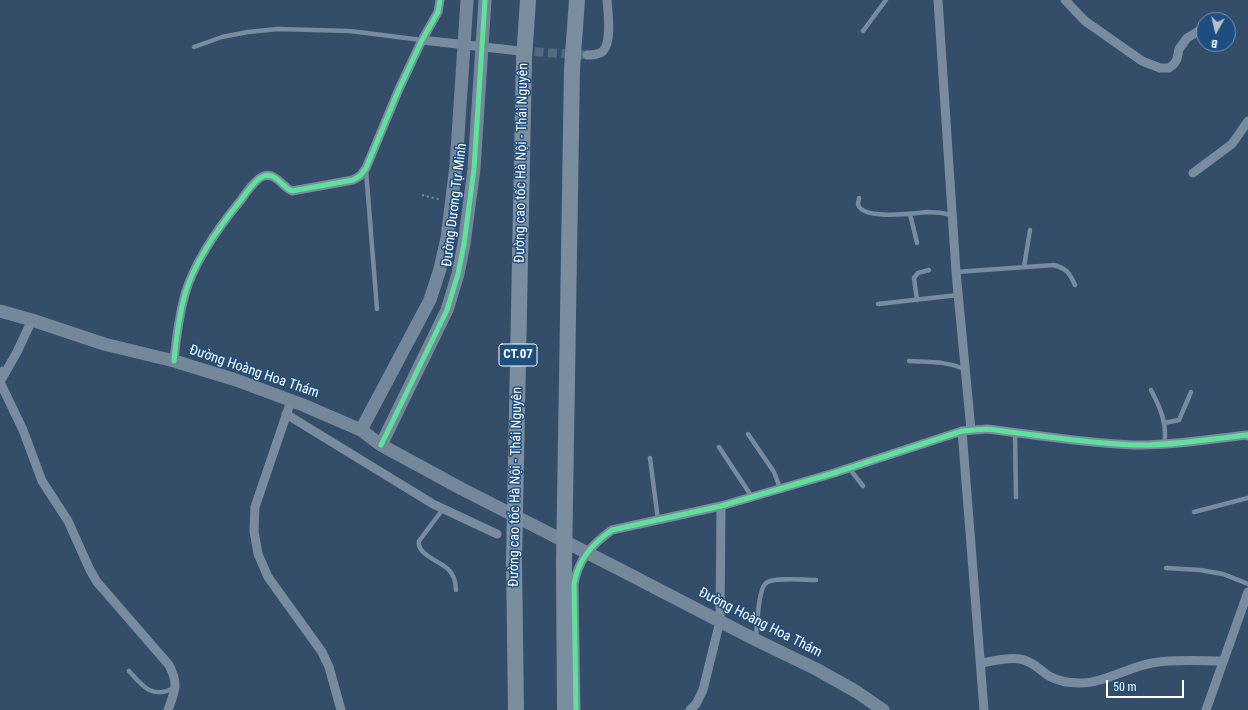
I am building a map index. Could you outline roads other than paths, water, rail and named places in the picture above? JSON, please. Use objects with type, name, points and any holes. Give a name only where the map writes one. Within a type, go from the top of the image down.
[{"type":"highway","name":"Đường cao tốc Hà Nội - Thái Nguyên","points":[[516,710],[514,552],[523,67],[528,0]]},
{"type":"highway","points":[[565,710],[564,563],[572,77],[577,0]]},
{"type":"main road","name":"Đường Dương Tự Minh","points":[[362,430],[430,300],[440,269],[452,202],[456,166],[467,0]]},
{"type":"main road","name":"Đường Dương Tự Minh","points":[[381,445],[447,310],[458,274],[464,244],[474,168],[485,0]]},
{"type":"main road","name":"Đường Hoàng Hoa Thám","points":[[0,311],[104,344],[174,361],[236,380],[362,430],[381,445],[462,489],[756,640],[816,669],[857,692],[883,710]]},
{"type":"street","points":[[174,361],[178,325],[185,294],[199,261],[215,234],[232,211],[264,176],[269,175],[274,177],[287,189],[292,191],[353,180],[360,176],[366,168],[399,89],[422,40],[438,12],[440,0]]},
{"type":"street","points":[[587,55],[597,54],[603,51],[607,44],[607,0]]},
{"type":"street","points":[[938,0],[956,272],[965,368],[967,430],[984,710]]},
{"type":"street","points":[[1066,0],[1085,21],[1142,61],[1160,68],[1169,68],[1174,64],[1177,59],[1179,49],[1187,38],[1196,32]]},
{"type":"street","points":[[422,40],[520,51]]},
{"type":"street","points":[[1193,173],[1232,144],[1248,121]]},
{"type":"street","points":[[32,320],[17,352],[0,382],[23,430],[42,481],[68,522],[97,582],[169,665],[176,680],[176,687],[168,710]]},
{"type":"street","points":[[291,401],[255,507],[254,531],[258,554],[268,577],[322,652],[329,667],[341,710]]},
{"type":"street","points":[[286,414],[442,509],[497,534]]},
{"type":"street","points":[[576,710],[574,584],[576,572],[598,540],[612,530],[721,506],[849,468],[967,430],[987,429],[1135,445],[1164,444],[1248,435]]},
{"type":"street","points":[[695,708],[703,690],[720,621],[721,506]]},
{"type":"street","points":[[1208,710],[1223,661],[1248,592]]},
{"type":"street","points":[[981,663],[1011,659],[1021,660],[1031,664],[1060,681],[1078,684],[1092,682],[1152,663],[1172,661],[1223,661]]},
{"type":"lane","points":[[863,31],[886,0]]},
{"type":"lane","points":[[194,47],[248,32],[278,29],[350,31],[422,40]]},
{"type":"lane","points":[[366,168],[377,309]]},
{"type":"lane","points":[[859,198],[858,204],[864,210],[884,215],[929,212],[953,215]]},
{"type":"lane","points":[[910,214],[917,243]]},
{"type":"lane","points":[[1024,267],[1030,230]]},
{"type":"lane","points":[[956,272],[1054,265],[1063,268],[1070,273],[1075,285]]},
{"type":"lane","points":[[917,300],[914,278],[918,273],[929,270]]},
{"type":"lane","points":[[878,304],[958,295]]},
{"type":"lane","points":[[909,361],[951,363],[965,368]]},
{"type":"lane","points":[[1151,390],[1158,403],[1164,423],[1166,437],[1164,444]]},
{"type":"lane","points":[[1164,423],[1180,420],[1191,392]]},
{"type":"lane","points":[[1015,433],[1016,497]]},
{"type":"lane","points":[[748,434],[774,472],[780,488]]},
{"type":"lane","points":[[719,447],[752,497]]},
{"type":"lane","points":[[650,458],[658,520]]},
{"type":"lane","points":[[849,468],[863,486]]},
{"type":"lane","points":[[1194,512],[1248,498]]},
{"type":"lane","points":[[442,509],[419,544],[429,557],[448,569],[452,575],[456,590]]},
{"type":"lane","points":[[1166,568],[1200,570],[1223,574],[1248,584]]},
{"type":"lane","points":[[756,640],[761,590],[766,583],[774,580],[816,580]]},
{"type":"lane","points":[[129,671],[144,688],[150,691],[158,692],[176,687]]},
{"type":"tunnel","points":[[521,51],[587,55]]}]
